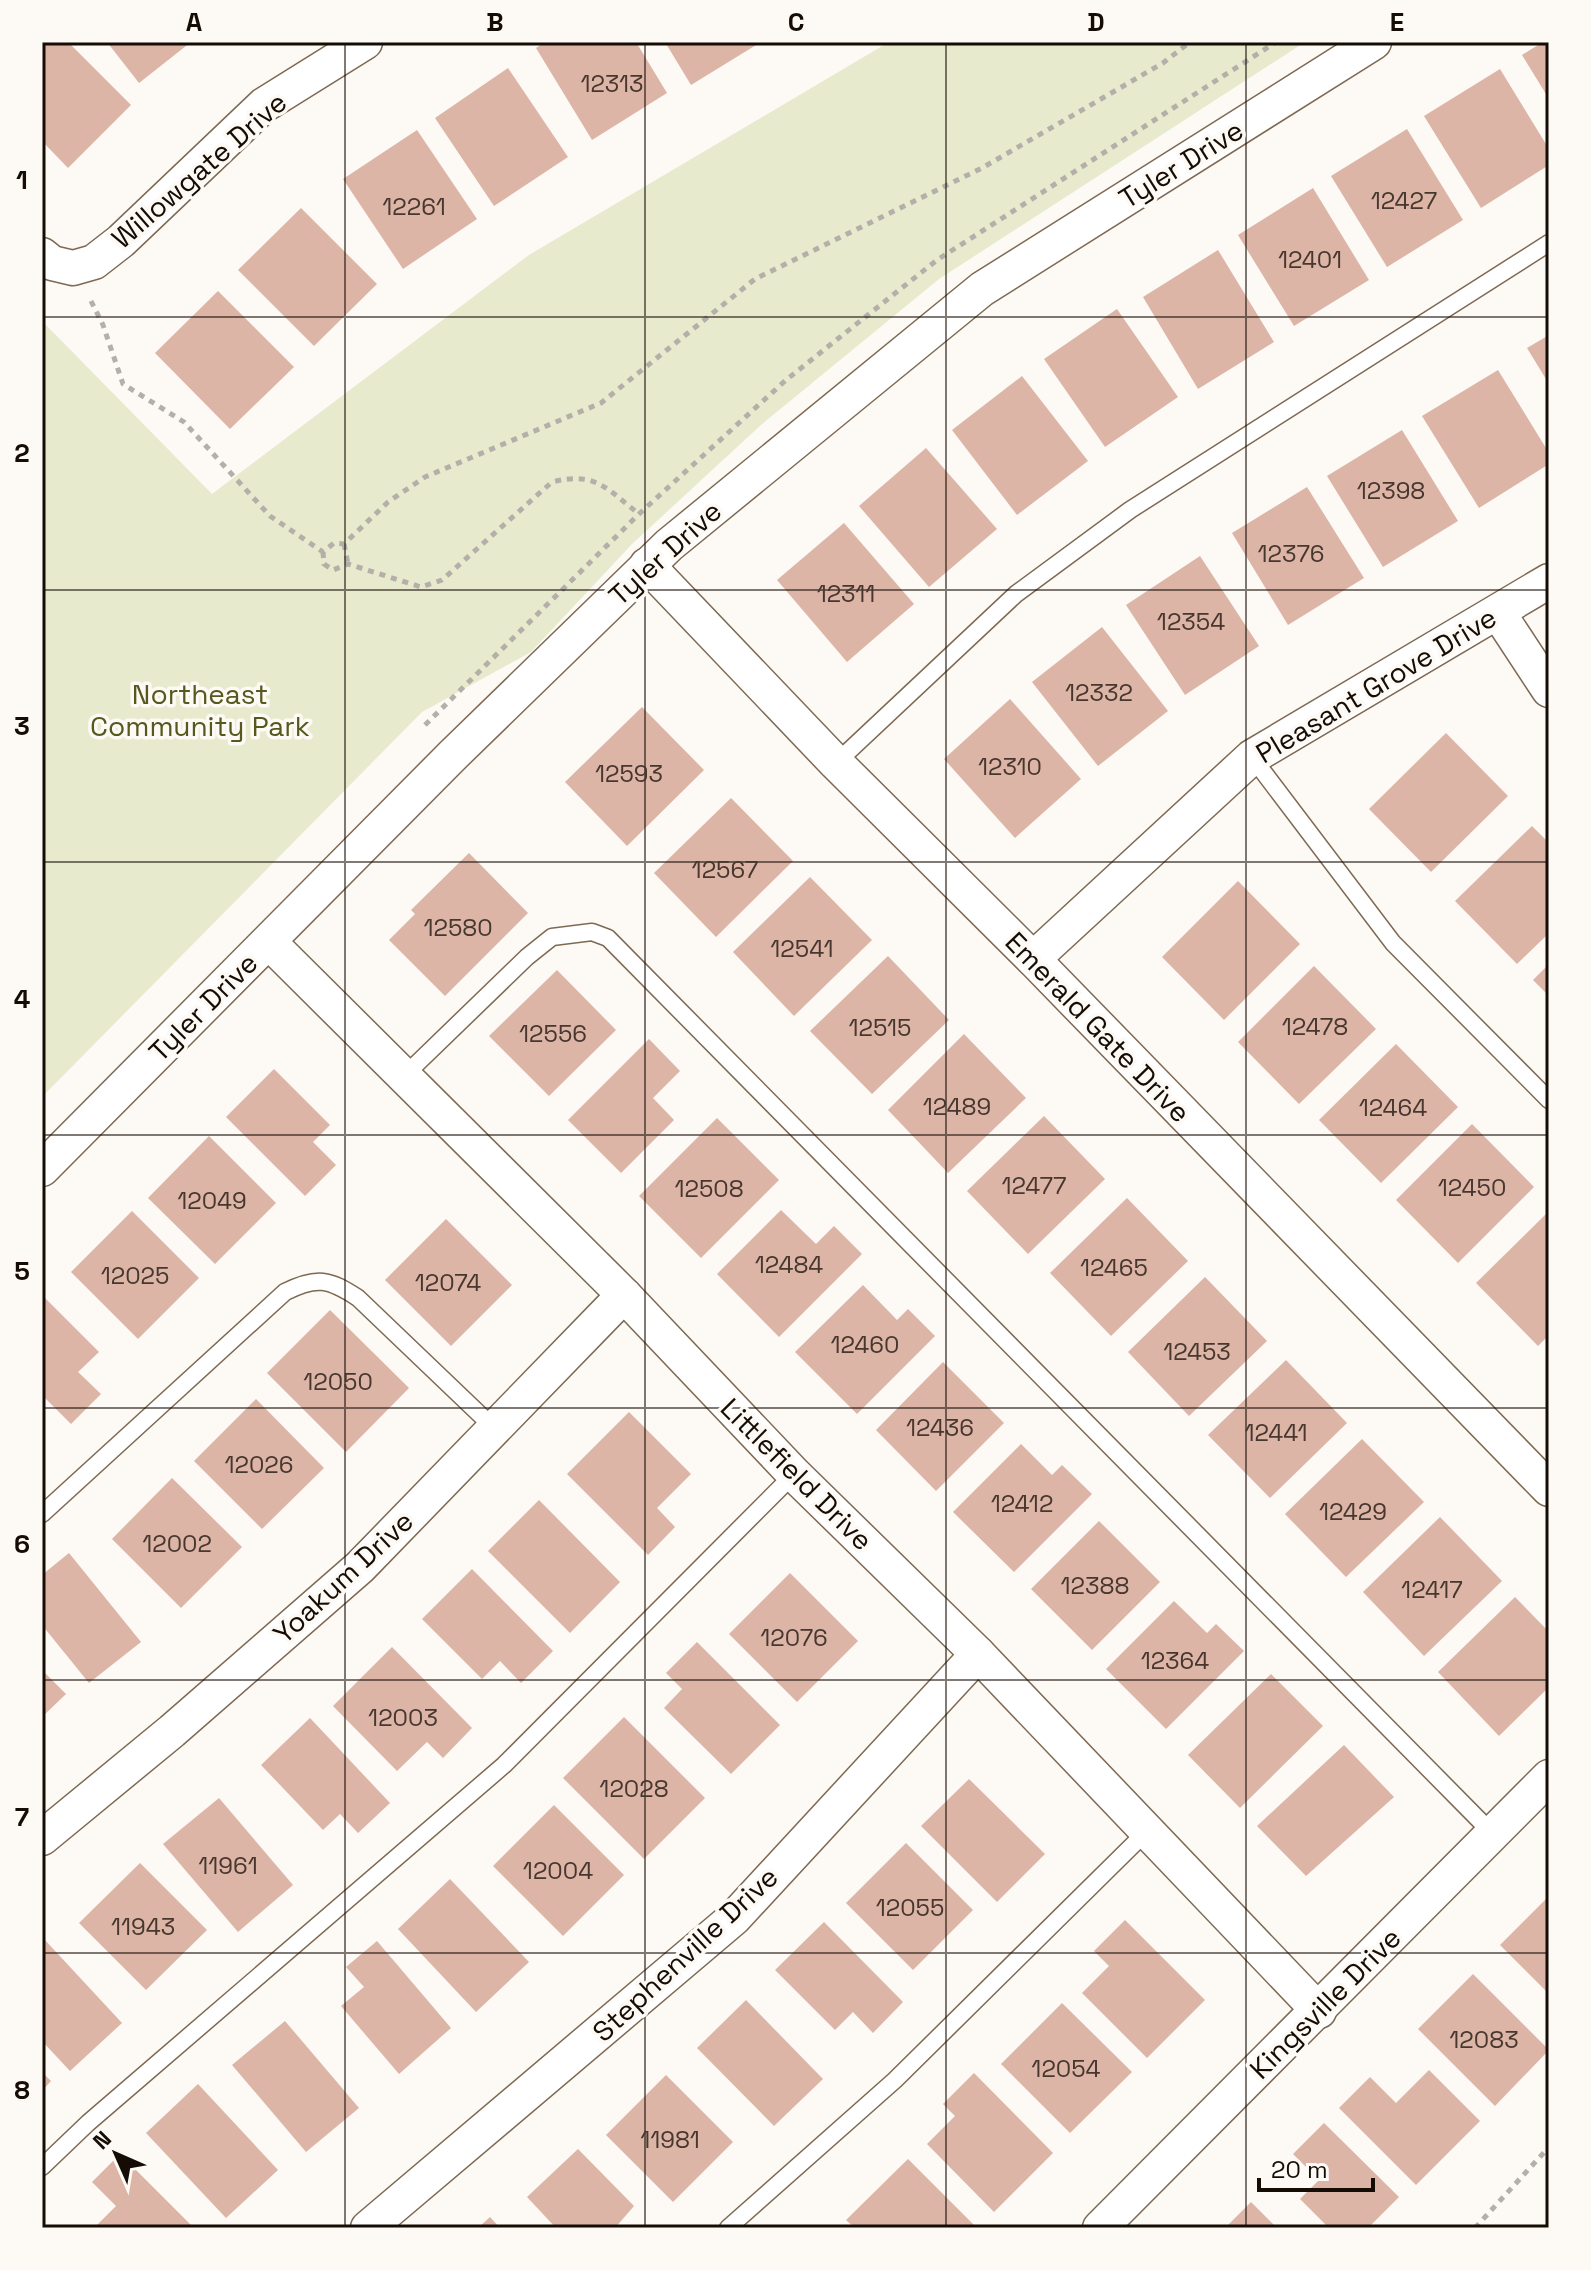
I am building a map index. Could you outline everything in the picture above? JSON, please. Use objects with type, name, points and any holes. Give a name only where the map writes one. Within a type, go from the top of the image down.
[{"type":"street","name":"Willowgate Drive","points":[[73,268],[94,262],[121,241],[264,105],[365,42]]},
{"type":"street","name":"Tyler Drive","points":[[42,1169],[647,565],[982,289],[1374,42]]},
{"type":"street","points":[[42,255],[52,263],[73,268]]},
{"type":"street","name":"Emerald Gate Drive","points":[[647,565],[836,763],[1033,959],[1549,1489]]},
{"type":"street","name":"Pleasant Grove Drive","points":[[1033,959],[1252,757],[1499,614],[1549,581]]},
{"type":"street","points":[[1499,614],[1549,690]]},
{"type":"street","name":"Littlefield Drive","points":[[269,942],[624,1295],[794,1474],[978,1654],[1319,2011]]},
{"type":"street","name":"Yoakum Drive","points":[[42,1838],[172,1731],[360,1567],[624,1295]]},
{"type":"street","name":"Stephenville Drive","points":[[368,2228],[734,1918],[978,1654]]},
{"type":"street","name":"Kingsville Drive","points":[[1100,2228],[1549,1777]]},
{"type":"lane","points":[[836,763],[1016,594],[1130,510],[1549,243]]},
{"type":"lane","points":[[1252,757],[1393,943],[1549,1100]]},
{"type":"lane","points":[[403,1077],[527,957],[552,937],[592,932],[608,938],[1492,1833]]},
{"type":"lane","points":[[42,1514],[285,1292],[305,1282],[332,1282],[358,1298],[494,1428]]},
{"type":"lane","points":[[42,2167],[88,2123],[504,1765],[794,1474]]},
{"type":"lane","points":[[728,2228],[895,2080],[1147,1831]]},
{"type":"path","points":[[323,552],[334,543],[344,544],[388,502],[425,477],[601,403],[755,279],[982,168],[1163,63],[1190,42]]},
{"type":"path","points":[[73,268],[103,325],[123,384],[184,422],[270,516],[323,552]]},
{"type":"path","points":[[323,552],[324,564],[333,570],[348,564],[421,587],[442,580],[552,482],[574,476],[594,479],[639,514]]},
{"type":"path","points":[[344,544],[348,564]]},
{"type":"path","points":[[1475,2228],[1549,2147]]},
{"type":"green space","name":"Northeast Community Park","points":[[889,42],[1305,42],[939,279],[762,424],[632,544],[531,652],[422,712],[42,1097],[42,321],[212,494],[529,255]]},
{"type":"building","points":[[42,42],[68,42],[131,105],[68,168],[42,141]]},
{"type":"building","points":[[107,42],[191,42],[139,83]]},
{"type":"building","points":[[545,42],[636,42],[667,93],[592,140],[536,48]]},
{"type":"building","points":[[665,42],[761,42],[691,85]]},
{"type":"building","points":[[1543,42],[1549,42],[1549,99],[1522,55]]},
{"type":"building","points":[[508,68],[568,157],[494,206],[435,118]]},
{"type":"building","points":[[1500,69],[1549,149],[1549,165],[1481,208],[1424,116]]},
{"type":"building","points":[[1407,129],[1463,220],[1387,267],[1331,176]]},
{"type":"building","points":[[417,130],[477,219],[403,269],[343,179]]},
{"type":"building","points":[[1313,188],[1369,280],[1294,326],[1238,235]]},
{"type":"building","points":[[301,208],[377,284],[314,346],[238,270]]},
{"type":"building","points":[[1218,250],[1274,342],[1198,389],[1143,297]]},
{"type":"building","points":[[218,291],[294,367],[230,429],[155,353]]},
{"type":"building","points":[[1117,309],[1178,397],[1105,447],[1044,359]]},
{"type":"building","points":[[1549,335],[1549,384],[1527,348]]},
{"type":"building","points":[[1498,370],[1549,453],[1549,464],[1479,508],[1422,416]]},
{"type":"building","points":[[1022,376],[1088,461],[1017,515],[952,430]]},
{"type":"building","points":[[1402,430],[1458,521],[1383,567],[1327,476]]},
{"type":"building","points":[[926,448],[997,529],[929,587],[859,506]]},
{"type":"building","points":[[1307,487],[1364,578],[1288,625],[1232,533]]},
{"type":"building","points":[[844,523],[914,604],[847,662],[777,580]]},
{"type":"building","points":[[1200,556],[1259,646],[1185,695],[1126,605]]},
{"type":"building","points":[[1102,627],[1168,711],[1098,766],[1032,682]]},
{"type":"building","points":[[1010,699],[1081,779],[1015,838],[944,759]]},
{"type":"building","points":[[642,707],[704,770],[627,846],[565,782]]},
{"type":"building","points":[[1446,733],[1508,796],[1431,872],[1369,809]]},
{"type":"building","points":[[731,798],[793,861],[716,937],[654,873]]},
{"type":"building","points":[[1532,826],[1549,843],[1549,933],[1517,964],[1455,901]]},
{"type":"building","points":[[469,853],[528,913],[445,996],[389,940],[415,914],[411,910]]},
{"type":"building","points":[[810,877],[872,940],[794,1016],[733,952]]},
{"type":"building","points":[[1238,881],[1300,944],[1224,1020],[1162,957]]},
{"type":"building","points":[[888,956],[949,1020],[872,1094],[810,1031]]},
{"type":"building","points":[[1549,964],[1549,996],[1533,980]]},
{"type":"building","points":[[1314,966],[1376,1029],[1299,1104],[1238,1042]]},
{"type":"building","points":[[557,970],[616,1030],[549,1096],[489,1036]]},
{"type":"building","points":[[964,1034],[1026,1098],[948,1173],[888,1110]]},
{"type":"building","points":[[649,1039],[680,1071],[653,1098],[674,1120],[621,1173],[568,1120]]},
{"type":"building","points":[[1396,1044],[1458,1107],[1381,1183],[1319,1120]]},
{"type":"building","points":[[274,1069],[330,1125],[313,1142],[336,1165],[305,1196],[226,1117]]},
{"type":"building","points":[[1044,1116],[1105,1179],[1028,1254],[967,1191]]},
{"type":"building","points":[[717,1118],[779,1180],[701,1258],[639,1196]]},
{"type":"building","points":[[1472,1124],[1534,1187],[1458,1263],[1396,1200]]},
{"type":"building","points":[[209,1136],[276,1203],[215,1264],[148,1198]]},
{"type":"building","points":[[1127,1198],[1188,1261],[1111,1336],[1050,1273]]},
{"type":"building","points":[[781,1210],[816,1244],[834,1226],[862,1254],[779,1337],[717,1274]]},
{"type":"building","points":[[132,1211],[199,1278],[138,1339],[71,1272]]},
{"type":"building","points":[[1549,1211],[1549,1335],[1538,1346],[1476,1283]]},
{"type":"building","points":[[446,1219],[512,1285],[451,1346],[385,1280]]},
{"type":"building","points":[[1205,1277],[1267,1341],[1189,1416],[1128,1352]]},
{"type":"building","points":[[863,1285],[897,1320],[908,1309],[935,1336],[857,1414],[795,1352]]},
{"type":"building","points":[[44,1297],[99,1352],[78,1372],[101,1394],[71,1424],[42,1395]]},
{"type":"building","points":[[330,1310],[409,1388],[346,1452],[267,1373]]},
{"type":"building","points":[[1286,1360],[1347,1423],[1270,1498],[1208,1435]]},
{"type":"building","points":[[943,1362],[1004,1423],[936,1491],[876,1430]]},
{"type":"building","points":[[256,1399],[324,1468],[262,1529],[194,1461]]},
{"type":"building","points":[[629,1412],[691,1474],[657,1508],[675,1527],[648,1555],[567,1474]]},
{"type":"building","points":[[1362,1439],[1424,1502],[1346,1577],[1285,1514]]},
{"type":"building","points":[[1021,1444],[1052,1475],[1062,1465],[1092,1494],[1014,1572],[953,1512]]},
{"type":"building","points":[[172,1478],[242,1547],[181,1608],[112,1539]]},
{"type":"building","points":[[539,1500],[620,1582],[570,1633],[488,1551]]},
{"type":"building","points":[[1440,1517],[1502,1581],[1424,1656],[1363,1592]]},
{"type":"building","points":[[1099,1521],[1160,1582],[1092,1650],[1031,1589]]},
{"type":"building","points":[[69,1553],[141,1642],[89,1683],[42,1625],[42,1575]]},
{"type":"building","points":[[472,1569],[553,1651],[521,1683],[500,1661],[482,1679],[422,1619]]},
{"type":"building","points":[[790,1573],[858,1641],[797,1702],[729,1634]]},
{"type":"building","points":[[1515,1597],[1549,1632],[1549,1687],[1499,1736],[1438,1672]]},
{"type":"building","points":[[1174,1601],[1207,1633],[1216,1624],[1244,1651],[1166,1729],[1106,1669]]},
{"type":"building","points":[[697,1642],[780,1725],[731,1774],[664,1708],[682,1689],[666,1673]]},
{"type":"building","points":[[392,1647],[472,1728],[443,1758],[427,1742],[397,1771],[333,1706]]},
{"type":"building","points":[[42,1670],[66,1694],[42,1717]]},
{"type":"building","points":[[1271,1674],[1323,1726],[1240,1808],[1188,1755]]},
{"type":"building","points":[[624,1717],[705,1798],[644,1859],[563,1778]]},
{"type":"building","points":[[310,1718],[390,1803],[358,1833],[340,1814],[323,1830],[261,1765]]},
{"type":"building","points":[[1344,1745],[1394,1797],[1306,1876],[1257,1826]]},
{"type":"building","points":[[969,1779],[1045,1854],[997,1902],[921,1826]]},
{"type":"building","points":[[219,1798],[293,1885],[238,1932],[163,1844]]},
{"type":"building","points":[[554,1805],[624,1875],[563,1936],[493,1866]]},
{"type":"building","points":[[906,1843],[973,1910],[913,1970],[846,1903]]},
{"type":"building","points":[[140,1863],[207,1930],[146,1990],[79,1923]]},
{"type":"building","points":[[450,1879],[529,1962],[476,2012],[398,1929]]},
{"type":"building","points":[[1549,1896],[1549,1994],[1500,1945]]},
{"type":"building","points":[[1125,1920],[1205,2000],[1147,2058],[1082,1993],[1109,1966],[1094,1951]]},
{"type":"building","points":[[824,1922],[903,2002],[873,2033],[853,2012],[835,2030],[775,1970]]},
{"type":"building","points":[[44,1939],[122,2023],[70,2071],[42,2041]]},
{"type":"building","points":[[377,1941],[451,2028],[399,2074],[341,2006],[364,1987],[346,1967]]},
{"type":"building","points":[[1473,1974],[1549,2050],[1495,2106],[1418,2029]]},
{"type":"building","points":[[746,2000],[823,2079],[774,2126],[697,2048]]},
{"type":"building","points":[[1062,2003],[1132,2072],[1070,2133],[1001,2064]]},
{"type":"building","points":[[285,2021],[359,2108],[306,2152],[232,2065]]},
{"type":"building","points":[[1429,2070],[1480,2121],[1416,2185],[1339,2108],[1370,2077],[1396,2103]]},
{"type":"building","points":[[42,2072],[51,2081],[42,2091]]},
{"type":"building","points":[[974,2073],[1053,2153],[994,2212],[927,2144],[955,2116],[943,2104]]},
{"type":"building","points":[[666,2075],[733,2142],[673,2202],[606,2135]]},
{"type":"building","points":[[198,2084],[278,2170],[226,2218],[146,2133]]},
{"type":"building","points":[[1324,2123],[1399,2197],[1368,2228],[1329,2228],[1300,2199],[1319,2180],[1293,2154]]},
{"type":"building","points":[[578,2149],[634,2206],[615,2228],[556,2228],[527,2197]]},
{"type":"building","points":[[120,2154],[194,2228],[94,2228],[116,2206],[92,2182]]},
{"type":"building","points":[[908,2159],[977,2228],[855,2228],[846,2220]]},
{"type":"building","points":[[1251,2202],[1277,2228],[1225,2228]]},
{"type":"building","points":[[490,2217],[500,2228],[478,2228]]}]
